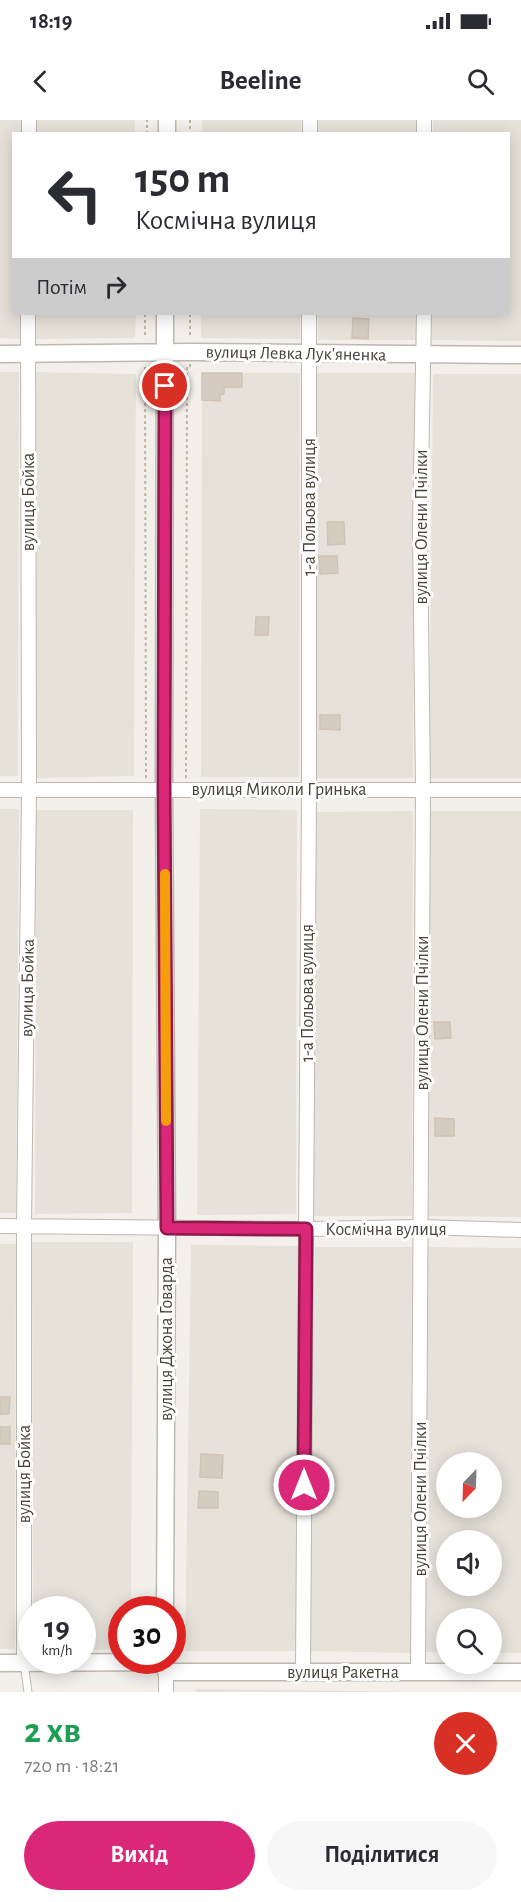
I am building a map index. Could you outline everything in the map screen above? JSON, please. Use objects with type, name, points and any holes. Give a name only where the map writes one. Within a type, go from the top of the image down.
[{"type":"street","name":"вулиця Бойка","points":[[24,1596],[24,1226],[29,790],[28,315]]},
{"type":"street","name":"вулиця Джона Говарда","points":[[165,315],[164,789],[167,1228],[165,1596]]},
{"type":"street","name":"1-а Польова вулиця","points":[[303,1672],[309,791],[309,315]]},
{"type":"street","name":"вулиця Олени Пчілки","points":[[418,1672],[423,789],[420,527],[424,315]]},
{"type":"street","name":"вулиця Левка Лук'яненка","points":[[0,354],[190,352],[521,355]]},
{"type":"street","name":"вулиця Миколи Гринька","points":[[0,790],[521,790]]},
{"type":"street","name":"Космічна вулиця","points":[[0,1226],[306,1229],[422,1227],[521,1230]]},
{"type":"street","name":"вулиця Ракетна","points":[[0,1663],[18,1663]]},
{"type":"street","name":"вулиця Ракетна","points":[[186,1666],[303,1672],[521,1672]]},
{"type":"street","points":[[165,1674],[166,1692]]},
{"type":"lane","points":[[25,1674],[27,1692]]},
{"type":"path","points":[[145,315],[147,789]]},
{"type":"path","points":[[186,790],[187,368],[190,368],[190,315]]},
{"type":"shaded area","points":[[0,120],[21,120],[21,132],[12,132],[12,315],[20,315],[20,339],[0,338]]},
{"type":"shaded area","points":[[36,120],[135,120],[135,132],[36,132]]},
{"type":"shaded area","points":[[202,120],[301,120],[301,132],[202,132]]},
{"type":"shaded area","points":[[317,120],[416,120],[416,132],[317,132]]},
{"type":"shaded area","points":[[433,120],[521,120],[521,341],[432,340],[432,315],[510,315],[510,132],[433,132]]},
{"type":"shaded area","points":[[36,315],[136,315],[135,338],[36,339]]},
{"type":"shaded area","points":[[201,315],[300,315],[300,339],[201,338]]},
{"type":"shaded area","points":[[318,315],[416,315],[416,340],[318,340]]},
{"type":"shaded area","points":[[0,372],[19,372],[18,776],[0,776]]},
{"type":"shaded area","points":[[36,372],[136,374],[134,776],[35,778]]},
{"type":"shaded area","points":[[202,373],[300,373],[299,777],[201,777]]},
{"type":"shaded area","points":[[315,373],[415,373],[413,778],[315,778]]},
{"type":"shaded area","points":[[433,374],[521,374],[521,778],[429,778]]},
{"type":"shaded area","points":[[0,809],[19,809],[16,1213],[0,1213]]},
{"type":"shaded area","points":[[200,809],[297,810],[296,1214],[197,1215]]},
{"type":"shaded area","points":[[36,810],[133,810],[132,1213],[35,1214]]},
{"type":"shaded area","points":[[413,811],[412,1216],[312,1216],[316,812]]},
{"type":"shaded area","points":[[430,811],[521,811],[521,1217],[429,1216]]},
{"type":"shaded area","points":[[32,1242],[133,1242],[131,1596],[108,1596],[108,1649],[96,1650],[96,1596],[33,1596]]},
{"type":"shaded area","points":[[0,1244],[16,1244],[15,1649],[0,1649]]},
{"type":"shaded area","points":[[191,1245],[298,1246],[296,1651],[186,1651]]},
{"type":"shaded area","points":[[315,1247],[412,1247],[411,1653],[308,1651]]},
{"type":"shaded area","points":[[428,1247],[521,1248],[521,1653],[502,1653],[502,1608],[436,1608],[436,1652],[425,1652]]},
{"type":"shaded area","points":[[196,1689],[424,1692],[196,1692]]},
{"type":"building","points":[[353,318],[369,319],[368,339],[352,338]]},
{"type":"building","points":[[202,373],[242,373],[242,387],[224,387],[224,394],[220,395],[220,401],[202,400]]},
{"type":"building","points":[[327,522],[344,522],[345,544],[328,545]]},
{"type":"building","points":[[319,556],[337,556],[338,573],[320,574]]},
{"type":"building","points":[[256,617],[269,617],[268,635],[255,635]]},
{"type":"building","points":[[320,715],[340,715],[340,730],[320,729]]},
{"type":"building","points":[[434,1022],[450,1022],[451,1038],[435,1039]]},
{"type":"building","points":[[435,1118],[454,1119],[454,1136],[435,1136]]},
{"type":"building","points":[[0,1397],[10,1397],[9,1414],[0,1414]]},
{"type":"building","points":[[0,1427],[10,1427],[10,1444],[0,1444]]},
{"type":"building","points":[[201,1454],[223,1455],[222,1478],[200,1477]]},
{"type":"building","points":[[199,1491],[218,1492],[218,1508],[198,1508]]},
{"type":"slow traffic","points":[[165,874],[166,1121]]},
{"type":"route","points":[[165,386],[164,789],[167,1228],[306,1229],[304,1485]]}]
